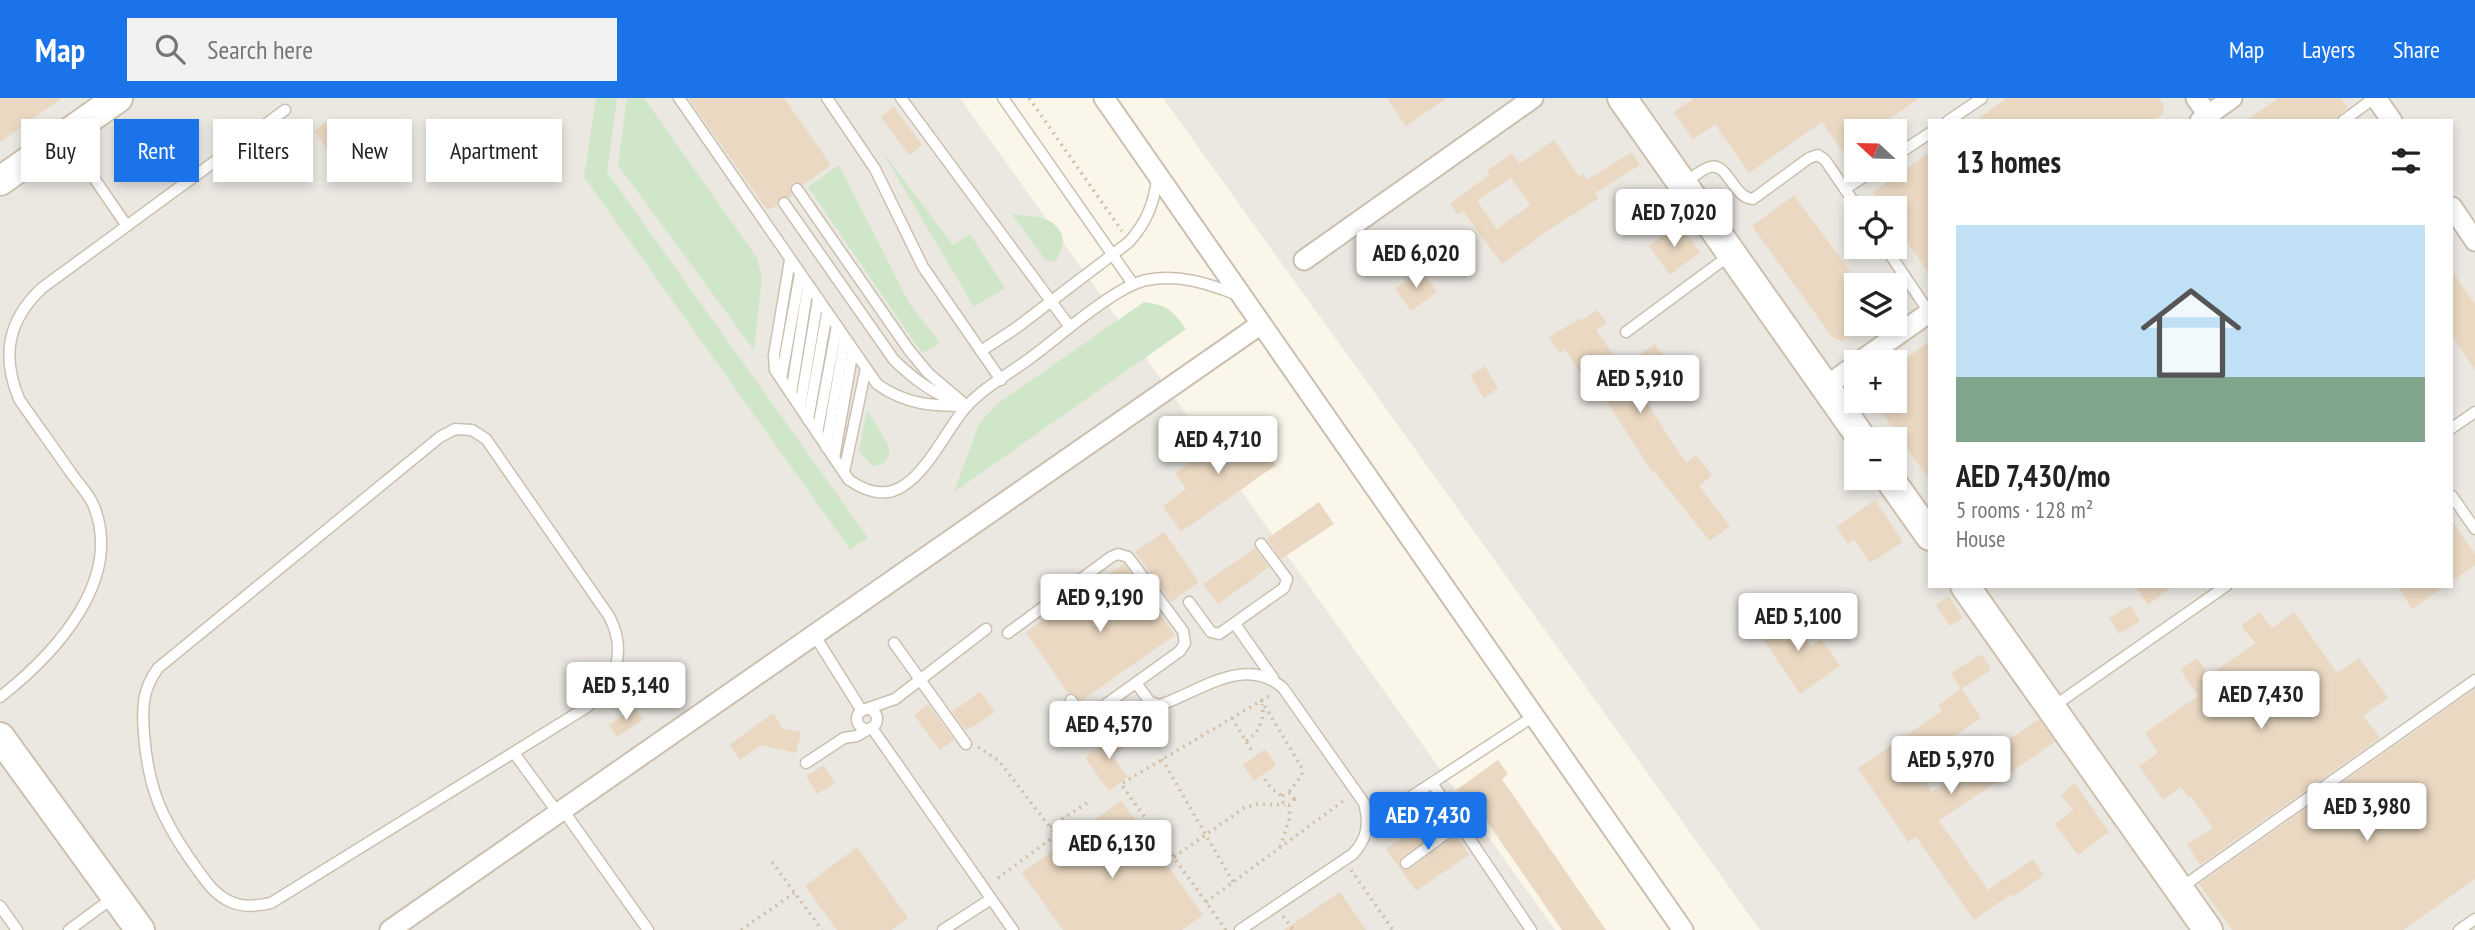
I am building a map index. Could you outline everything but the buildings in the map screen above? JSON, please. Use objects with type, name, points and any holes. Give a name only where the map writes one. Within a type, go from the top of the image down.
[{"type":"main road","points":[[1622,98],[1853,427]]},
{"type":"main road","points":[[85,119],[101,106]]},
{"type":"main road","points":[[0,181],[21,166]]},
{"type":"main road","points":[[1897,490],[1928,533]]},
{"type":"main road","points":[[1966,588],[2208,930]]},
{"type":"main road","points":[[0,737],[140,930]]},
{"type":"street","points":[[1104,98],[1683,930]]},
{"type":"street","points":[[1304,260],[1533,98]]},
{"type":"street","points":[[2196,98],[2204,118],[2232,98]]},
{"type":"street","points":[[2375,98],[2391,119]]},
{"type":"street","points":[[2453,208],[2475,241]]},
{"type":"street","points":[[1876,350],[1928,313]]},
{"type":"street","points":[[390,930],[1261,324]]},
{"type":"street","points":[[1825,387],[1844,373]]},
{"type":"lane","points":[[679,98],[877,384],[901,399],[928,406],[967,406]]},
{"type":"lane","points":[[827,98],[866,153],[928,275],[1001,380]]},
{"type":"lane","points":[[901,98],[1070,327]]},
{"type":"lane","points":[[1003,98],[1133,284]]},
{"type":"lane","points":[[1951,119],[1982,98]]},
{"type":"lane","points":[[2346,119],[2375,98]]},
{"type":"lane","points":[[0,697],[50,651],[83,607],[99,566],[101,544],[92,502],[19,399],[12,383],[8,348],[12,330],[24,307],[42,288],[285,110]]},
{"type":"lane","points":[[1908,147],[1928,134]]},
{"type":"lane","points":[[1683,184],[1707,168],[1716,166],[1723,170],[1741,194],[1749,199],[1754,198],[1809,158],[1818,155],[1825,160],[1850,196]]},
{"type":"lane","points":[[982,351],[1112,256],[1139,232],[1151,209],[1157,175]]},
{"type":"lane","points":[[96,182],[127,226]]},
{"type":"lane","points":[[1845,189],[1856,182]]},
{"type":"lane","points":[[797,189],[909,350],[928,373],[967,406]]},
{"type":"lane","points":[[784,203],[894,360],[915,380],[939,396],[967,406]]},
{"type":"lane","points":[[1626,332],[1731,253]]},
{"type":"lane","points":[[1893,259],[1928,309]]},
{"type":"lane","points":[[790,260],[774,355],[775,370],[849,480],[861,488],[875,492],[890,492],[903,486],[914,477],[939,446],[967,406],[1070,327],[1133,284],[1155,279],[1180,278],[1241,296]]},
{"type":"lane","points":[[781,379],[800,274]]},
{"type":"lane","points":[[791,394],[808,286]]},
{"type":"lane","points":[[800,407],[818,299]]},
{"type":"lane","points":[[808,420],[827,313]]},
{"type":"lane","points":[[817,433],[837,326]]},
{"type":"lane","points":[[826,447],[845,338]]},
{"type":"lane","points":[[834,458],[853,350]]},
{"type":"lane","points":[[844,472],[866,368]]},
{"type":"lane","points":[[2453,427],[2475,412]]},
{"type":"lane","points":[[456,429],[464,429],[480,434],[491,446],[609,615],[618,639],[617,665],[606,689],[597,699],[514,753],[271,903],[242,906],[228,901],[206,883],[164,820],[146,761],[144,697],[158,668],[440,437],[456,429]]},
{"type":"lane","points":[[2453,497],[2475,528]]},
{"type":"lane","points":[[1189,602],[1211,632],[1219,634],[1284,589],[1287,583],[1285,576],[1261,544]]},
{"type":"lane","points":[[1008,633],[1111,557],[1125,555],[1183,631],[1185,639],[1180,651],[1087,716],[1080,713],[1071,700]]},
{"type":"lane","points":[[2051,708],[2223,588]]},
{"type":"lane","points":[[1235,624],[1364,803],[1368,825],[1360,846],[1344,860],[1240,930]]},
{"type":"lane","points":[[872,727],[895,699],[986,629]]},
{"type":"lane","points":[[815,636],[862,713],[861,726],[872,727],[1013,930]]},
{"type":"lane","points":[[894,643],[966,744]]},
{"type":"lane","points":[[1136,683],[1150,702],[1160,705],[1236,674],[1253,673],[1274,679]]},
{"type":"lane","points":[[2179,889],[2475,680]]},
{"type":"lane","points":[[844,738],[849,727],[862,713],[895,699]]},
{"type":"lane","points":[[806,763],[844,738],[857,736],[872,727],[877,721],[875,712],[862,713]]},
{"type":"lane","points":[[1368,825],[1534,716]]},
{"type":"lane","points":[[514,753],[648,930]]},
{"type":"lane","points":[[1432,783],[1531,930]]},
{"type":"lane","points":[[1406,863],[1459,824]]},
{"type":"lane","points":[[69,930],[116,895]]},
{"type":"lane","points":[[943,930],[992,899]]},
{"type":"lane","points":[[0,906],[16,930]]},
{"type":"lane","points":[[2459,930],[2475,919]]},
{"type":"path","points":[[1028,98],[1129,242]]},
{"type":"path","points":[[1226,930],[1121,784],[1283,688]]},
{"type":"path","points":[[1246,741],[1254,736],[1262,723],[1264,715],[1261,700]]},
{"type":"path","points":[[1261,700],[1301,766],[1302,775],[1288,793],[1282,796]]},
{"type":"path","points":[[1232,718],[1253,753]]},
{"type":"path","points":[[966,744],[984,750],[999,761],[1056,835],[984,888]]},
{"type":"path","points":[[1162,759],[1233,882]]},
{"type":"path","points":[[1265,779],[1271,788],[1282,796]]},
{"type":"path","points":[[1206,902],[1356,792]]},
{"type":"path","points":[[1174,857],[1251,805],[1292,804],[1294,797],[1288,793]]},
{"type":"path","points":[[1280,848],[1290,817],[1287,805],[1282,803],[1282,796]]},
{"type":"path","points":[[1049,827],[1090,801]]},
{"type":"path","points":[[1344,860],[1393,930]]},
{"type":"path","points":[[772,862],[822,930]]},
{"type":"path","points":[[741,930],[794,892]]},
{"type":"shaded area","points":[[0,98],[960,98],[1555,930],[0,930]]},
{"type":"shaded area","points":[[1163,98],[2475,98],[2475,930],[1760,930]]},
{"type":"green space","points":[[596,98],[617,98],[607,172],[868,538],[850,549],[584,177]]},
{"type":"green space","points":[[627,98],[644,98],[757,258],[762,278],[754,350],[618,165]]},
{"type":"green space","points":[[882,151],[953,245],[970,234],[1005,288],[974,307]]},
{"type":"green space","points":[[839,165],[909,303],[940,343],[922,353],[808,187]]},
{"type":"green space","points":[[1012,214],[1043,218],[1056,226],[1062,235],[1063,246],[1055,261],[1046,261]]},
{"type":"green space","points":[[1144,302],[1168,310],[1186,329],[954,492],[979,424],[997,404]]},
{"type":"green space","points":[[867,410],[889,446],[889,456],[882,465],[872,466],[859,451]]}]
